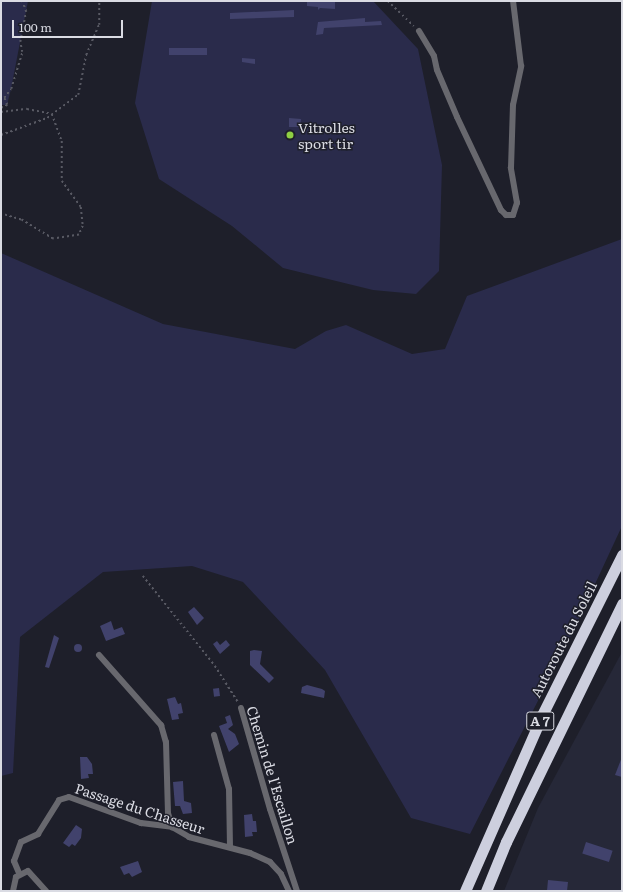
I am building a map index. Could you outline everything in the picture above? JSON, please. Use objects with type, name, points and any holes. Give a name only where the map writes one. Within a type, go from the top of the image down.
[{"type":"highway","name":"Autoroute du Soleil","points":[[465,891],[543,713],[622,555]]},
{"type":"highway","name":"A 7","points":[[486,891],[506,842],[622,604]]},
{"type":"street","points":[[419,31],[434,56],[436,70],[501,210],[506,215],[513,215],[517,202],[511,168],[513,105],[521,66],[513,1]]},
{"type":"street","points":[[99,655],[161,725],[166,742],[168,813],[172,828]]},
{"type":"street","name":"Chemin de l'Escaillon","points":[[241,708],[270,809],[297,891]]},
{"type":"street","points":[[214,735],[229,789],[230,846]]},
{"type":"street","name":"Passage du Chasseur","points":[[13,891],[19,873],[14,865],[16,851],[21,842],[38,834],[63,796],[141,823],[172,828],[189,837],[230,846],[270,862],[281,874],[289,891]]},
{"type":"street","points":[[19,873],[28,871],[33,874],[46,891]]},
{"type":"path","points":[[1,108],[6,105],[4,98],[11,89],[22,52],[20,42],[26,12],[22,1]]},
{"type":"path","points":[[1,135],[52,114],[72,101],[80,90],[86,55],[99,25],[99,1]]},
{"type":"path","points":[[388,1],[419,31]]},
{"type":"path","points":[[1,112],[27,109],[52,114]]},
{"type":"path","points":[[1,214],[21,220],[53,239],[79,235],[83,226],[82,207],[62,182],[62,141],[52,114]]},
{"type":"path","name":"Chemin de l'Escaillon","points":[[143,576],[215,666],[241,708]]},
{"type":"shaded area","points":[[1,1],[28,1],[7,105],[1,105]]},
{"type":"shaded area","name":"Vitrolles sport tir","points":[[152,1],[373,1],[418,49],[442,165],[439,271],[416,294],[373,290],[283,268],[232,226],[159,179],[135,103]]},
{"type":"shaded area","points":[[622,239],[622,526],[569,640],[470,834],[411,818],[325,670],[243,582],[192,566],[103,572],[20,637],[13,773],[1,776],[1,253],[163,324],[295,349],[326,331],[346,325],[412,354],[445,349],[467,296]]},
{"type":"shaded area","points":[[622,652],[622,891],[504,891],[538,808]]},
{"type":"building","points":[[307,1],[335,1],[335,9],[320,8],[318,10],[318,7],[307,6]]},
{"type":"building","points":[[294,10],[294,17],[230,19],[230,13]]},
{"type":"building","points":[[365,18],[365,22],[381,21],[382,25],[324,28],[323,34],[316,35],[318,22]]},
{"type":"building","points":[[169,48],[207,48],[207,55],[169,55]]},
{"type":"building","points":[[242,58],[255,59],[255,64],[242,62]]},
{"type":"building","points":[[289,118],[301,119],[300,127],[289,127]]},
{"type":"building","points":[[194,607],[204,618],[197,625],[188,612]]},
{"type":"building","points":[[111,621],[114,630],[122,627],[125,634],[106,641],[100,626]]},
{"type":"building","points":[[54,635],[59,638],[49,668],[45,667]]},
{"type":"building","points":[[226,640],[230,645],[220,654],[213,644],[217,641],[220,645]]},
{"type":"building","points":[[78,644],[81,645],[81,651],[78,652],[75,651],[74,648],[75,645]]},
{"type":"building","points":[[250,651],[262,651],[260,664],[274,678],[269,683],[250,665]]},
{"type":"building","points":[[307,685],[325,691],[324,698],[301,693],[302,687]]},
{"type":"building","points":[[219,688],[220,696],[214,697],[213,689]]},
{"type":"building","points":[[175,697],[178,704],[181,703],[183,713],[178,714],[179,719],[172,720],[167,699]]},
{"type":"building","points":[[230,715],[233,725],[228,729],[235,734],[239,744],[229,752],[219,726],[227,723],[225,717]]},
{"type":"building","points":[[80,757],[87,757],[92,764],[93,774],[88,774],[89,778],[81,779]]},
{"type":"building","points":[[622,757],[622,777],[615,775]]},
{"type":"building","points":[[183,781],[184,801],[191,803],[192,813],[183,814],[180,806],[175,806],[173,782]]},
{"type":"building","points":[[252,814],[253,821],[256,821],[257,832],[252,832],[253,836],[245,837],[244,815]]},
{"type":"building","points":[[76,825],[82,829],[81,838],[75,846],[72,844],[69,847],[63,843]]},
{"type":"building","points":[[586,842],[613,851],[609,862],[582,853]]},
{"type":"building","points":[[138,861],[142,872],[132,877],[129,873],[124,875],[120,867]]},
{"type":"building","points":[[548,880],[568,882],[567,891],[547,891]]},
{"type":"place","name":"Vitrolles sport tir","points":[[290,135]]}]
